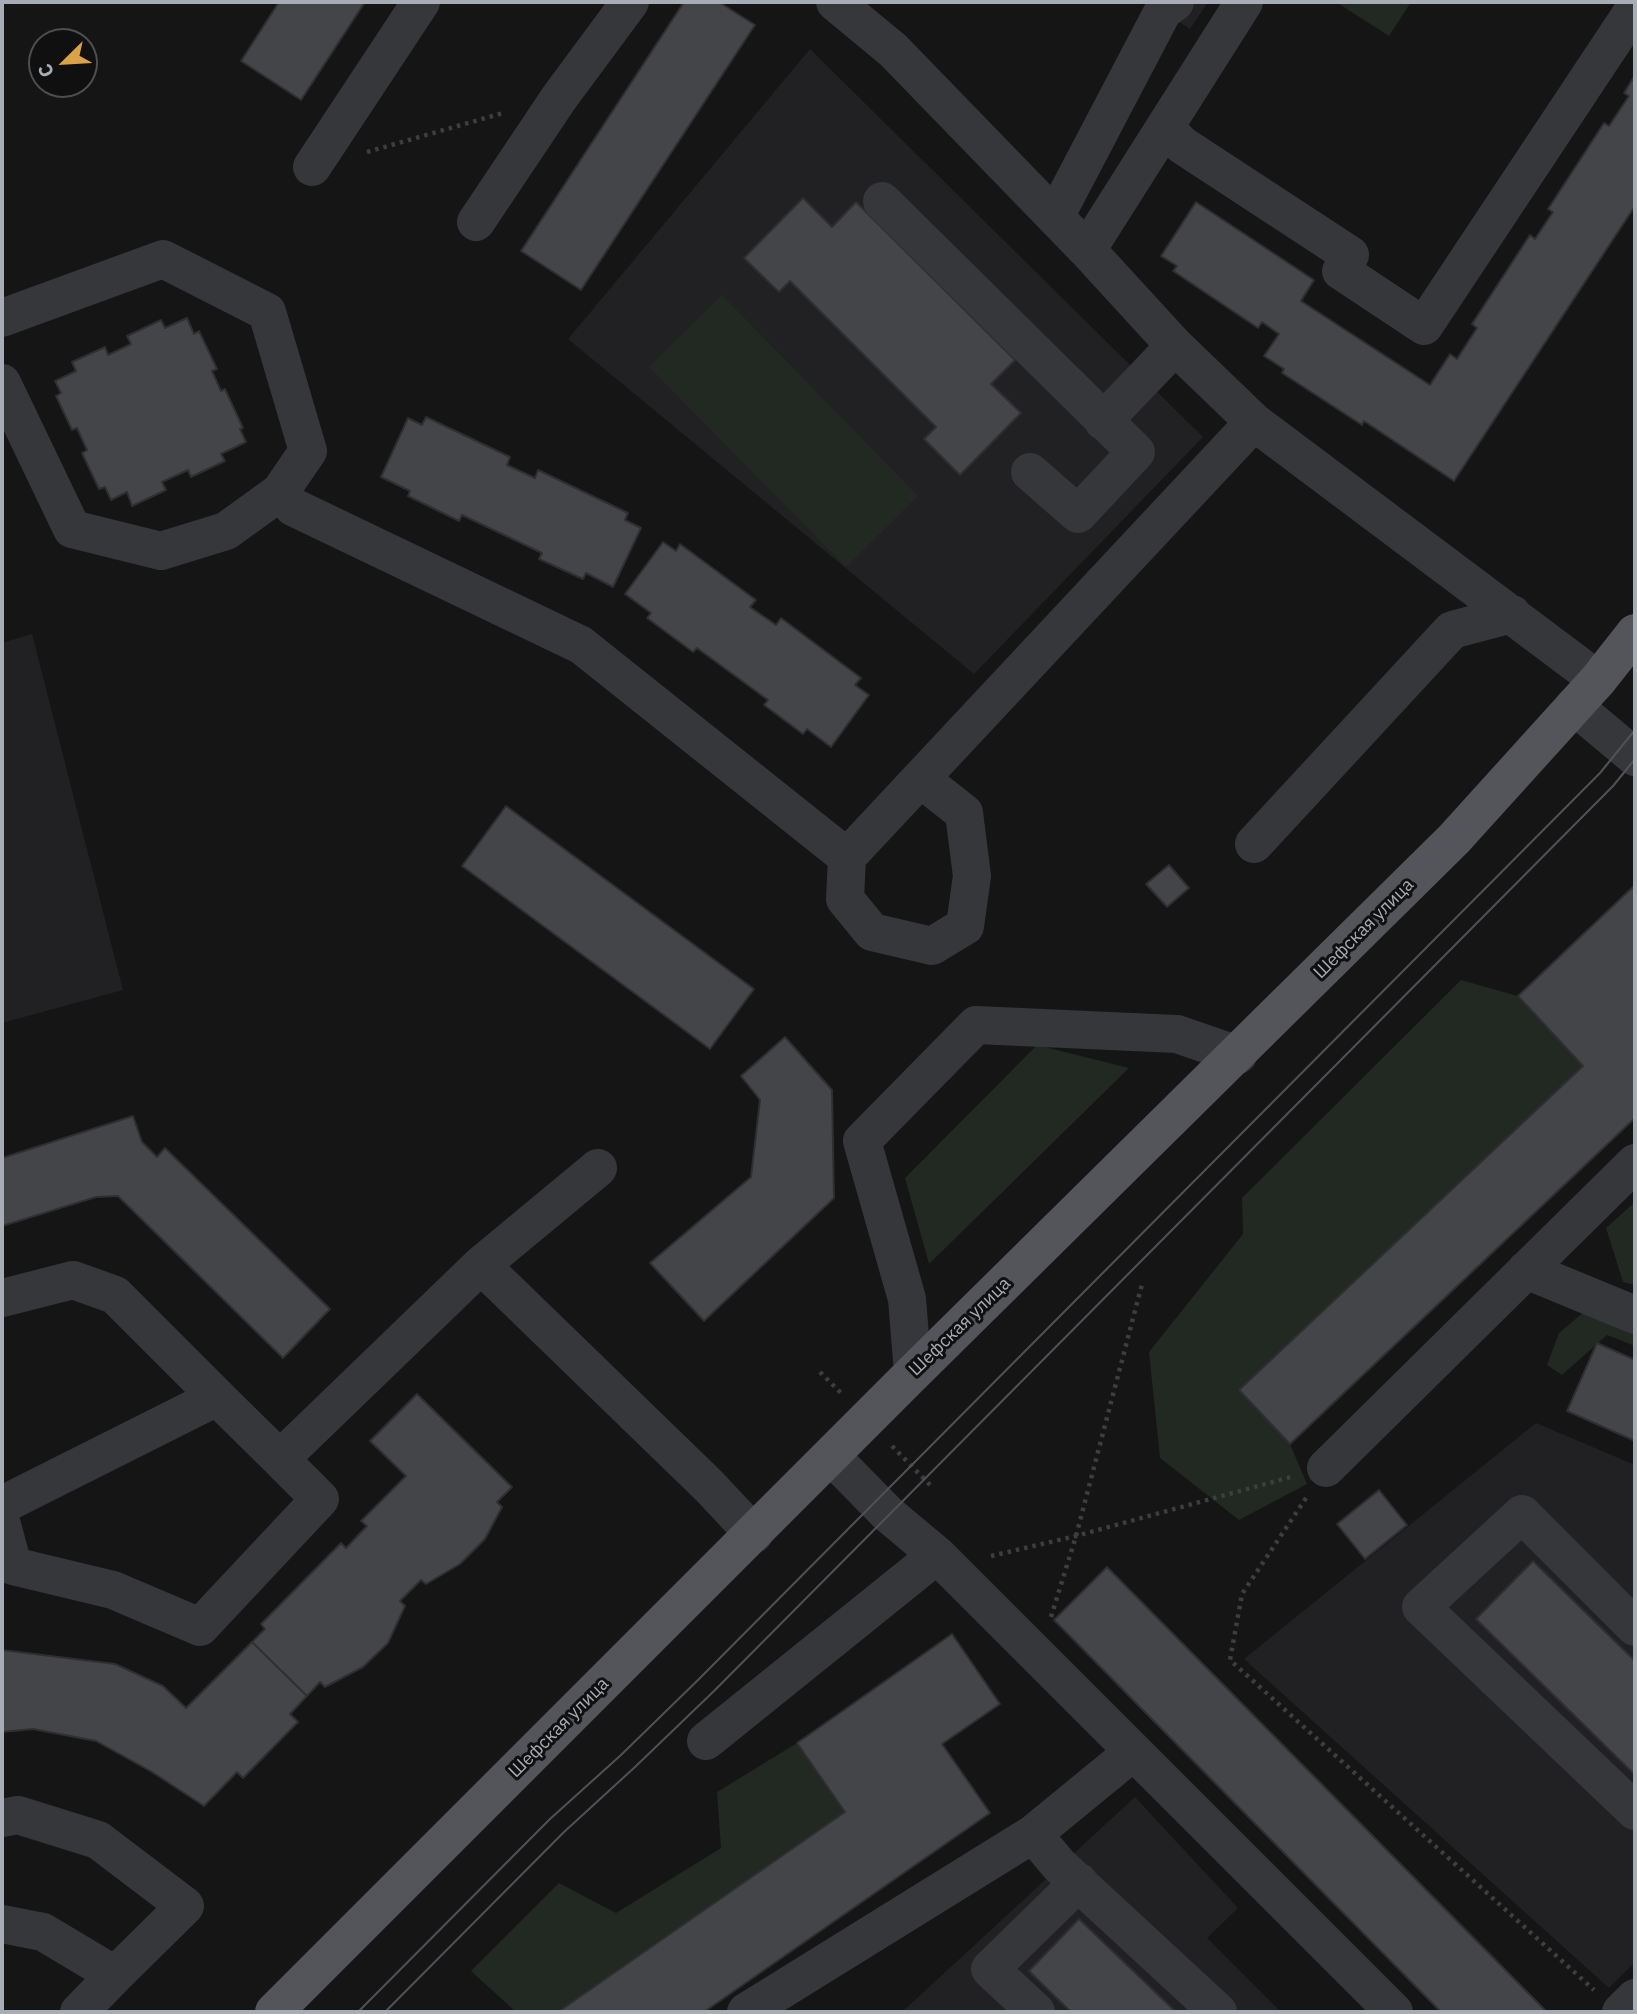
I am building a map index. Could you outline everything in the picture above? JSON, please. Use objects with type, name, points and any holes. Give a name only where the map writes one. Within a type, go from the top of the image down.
[{"type":"main road","name":"Шефская улица","points":[[274,2012],[913,1373],[1454,839],[1586,693],[1635,633]]},
{"type":"lane","points":[[312,167],[421,2]]},
{"type":"lane","points":[[476,222],[559,98],[630,2]]},
{"type":"lane","points":[[835,2],[894,50],[1087,250],[1175,346],[1254,422],[1512,614],[1586,693],[1635,757]]},
{"type":"lane","points":[[1055,217],[1163,11],[1175,2]]},
{"type":"lane","points":[[1087,250],[1244,2]]},
{"type":"lane","points":[[1165,128],[1182,145],[1350,255],[1341,271],[1424,326],[1635,8]]},
{"type":"lane","points":[[882,201],[1136,452],[1078,514],[1030,472]]},
{"type":"lane","points":[[2,318],[163,259],[267,312],[308,451],[280,492],[226,531],[161,551],[72,529],[2,383]]},
{"type":"lane","points":[[1103,421],[1175,346]]},
{"type":"lane","points":[[921,779],[964,813],[972,876],[965,926],[932,946],[872,932],[845,899],[847,857],[1254,422]]},
{"type":"lane","points":[[280,492],[293,507],[581,645],[847,857]]},
{"type":"lane","points":[[1254,844],[1452,630],[1512,614]]},
{"type":"lane","points":[[913,1373],[907,1299],[862,1141],[976,1025],[1177,1034],[1238,1055]]},
{"type":"lane","points":[[1326,1468],[1635,1163]]},
{"type":"lane","points":[[280,1459],[481,1265],[598,1168]]},
{"type":"lane","points":[[481,1265],[709,1486],[754,1534]]},
{"type":"lane","points":[[1526,1270],[1635,1315]]},
{"type":"lane","points":[[2,1298],[72,1280],[115,1295],[320,1499],[200,1628],[113,1590],[13,1566],[2,1525]]},
{"type":"lane","points":[[2,1505],[217,1397]]},
{"type":"lane","points":[[831,1456],[888,1514],[942,1561],[1394,2012]]},
{"type":"lane","points":[[1635,1627],[1522,1514],[1421,1607],[1635,1811]]},
{"type":"lane","points":[[706,1741],[942,1561]]},
{"type":"lane","points":[[746,2012],[1033,1834],[1133,1752]]},
{"type":"lane","points":[[2,1818],[18,1815],[98,1840],[185,1906],[79,2012]]},
{"type":"lane","points":[[1033,1834],[1059,1865],[1218,2012]]},
{"type":"lane","points":[[1035,2012],[990,1969],[1079,1882]]},
{"type":"lane","points":[[2,1924],[43,1932],[115,1975]]},
{"type":"path","points":[[312,167],[559,98]]},
{"type":"path","points":[[1038,1657],[1076,1536],[1142,1283]]},
{"type":"path","points":[[942,1561],[1076,1536],[1326,1468]]},
{"type":"path","points":[[1326,1468],[1242,1594],[1230,1660],[1618,2001]]},
{"type":"shaded area","points":[[1148,2],[1208,2],[1190,29]]},
{"type":"shaded area","points":[[1336,2],[1411,2],[1389,36]]},
{"type":"shaded area","points":[[810,49],[1203,437],[974,674],[568,339]]},
{"type":"shaded area","points":[[722,295],[918,496],[846,567],[649,367]]},
{"type":"shaded area","points":[[32,634],[123,990],[2,1023],[2,643]]},
{"type":"shaded area","points":[[1461,980],[1518,996],[1583,1066],[1239,1390],[1290,1444],[1307,1484],[1239,1520],[1160,1458],[1149,1352],[1243,1234],[1242,1198]]},
{"type":"shaded area","points":[[1037,1045],[1129,1068],[929,1264],[905,1178]]},
{"type":"shaded area","points":[[1635,1202],[1635,1285],[1623,1282],[1606,1228]]},
{"type":"shaded area","points":[[1591,1306],[1635,1326],[1635,1346],[1607,1335],[1562,1375],[1547,1365],[1559,1333]]},
{"type":"shaded area","points":[[1536,1423],[1635,1465],[1635,1962],[1609,1988],[1244,1659]]},
{"type":"shaded area","points":[[797,1743],[845,1812],[558,2012],[516,2012],[471,1971],[559,1883],[616,1913],[721,1848],[717,1792]]},
{"type":"shaded area","points":[[1135,1797],[1238,1908],[1207,1938],[1281,2012],[902,2012]]},
{"type":"building","points":[[279,2],[365,2],[301,100],[241,61]]},
{"type":"building","points":[[684,2],[719,2],[755,25],[581,290],[521,251]]},
{"type":"building","points":[[1635,75],[1635,206],[1454,481],[1364,421],[1362,425],[1282,373],[1284,369],[1264,356],[1279,334],[1262,322],[1258,328],[1173,271],[1177,266],[1161,256],[1196,202],[1314,280],[1301,301],[1430,385],[1450,354],[1457,359],[1477,328],[1472,324],[1530,235],[1535,239],[1553,212],[1548,209],[1604,123],[1609,126],[1629,96],[1624,93]]},
{"type":"building","points":[[803,198],[832,227],[856,202],[1015,360],[991,384],[1021,413],[960,475],[924,439],[936,427],[790,281],[779,292],[744,258]]},
{"type":"building","points":[[187,318],[194,334],[199,331],[217,369],[212,371],[221,391],[225,389],[243,428],[240,429],[246,442],[221,454],[225,461],[191,477],[188,470],[162,482],[166,490],[132,506],[127,492],[111,500],[105,487],[99,489],[82,453],[87,450],[77,428],[72,430],[56,396],[61,393],[55,381],[76,371],[72,362],[105,347],[108,355],[131,344],[127,336],[161,320],[165,328]]},
{"type":"building","points":[[426,417],[510,457],[507,465],[535,478],[538,470],[628,513],[625,520],[641,528],[613,587],[586,573],[583,579],[539,559],[542,553],[462,515],[459,521],[408,496],[410,491],[381,477],[408,418],[422,425]]},
{"type":"building","points":[[663,542],[676,551],[680,544],[756,600],[750,607],[776,625],[781,618],[861,678],[855,685],[869,695],[831,747],[807,729],[803,734],[764,705],[768,700],[697,648],[693,652],[647,618],[651,613],[625,594]]},
{"type":"building","points":[[506,806],[754,989],[710,1049],[462,866]]},
{"type":"building","points":[[1169,865],[1189,888],[1167,907],[1146,884]]},
{"type":"building","points":[[1635,885],[1635,1118],[1290,1444],[1239,1390],[1583,1066],[1518,996]]},
{"type":"building","points":[[785,1037],[832,1090],[834,1198],[704,1321],[650,1263],[751,1177],[760,1100],[741,1076]]},
{"type":"building","points":[[133,1116],[142,1142],[157,1157],[165,1148],[330,1309],[283,1358],[118,1196],[96,1197],[2,1226],[2,1158]]},
{"type":"building","points":[[1597,1343],[1635,1360],[1635,1441],[1567,1411]]},
{"type":"building","points":[[417,1394],[512,1487],[497,1502],[502,1507],[485,1539],[460,1564],[426,1584],[421,1580],[400,1601],[405,1606],[388,1643],[363,1667],[325,1687],[320,1682],[307,1696],[252,1642],[265,1629],[261,1624],[341,1543],[346,1548],[367,1526],[361,1521],[406,1476],[370,1441]]},
{"type":"building","points":[[1379,1490],[1407,1525],[1365,1559],[1337,1524]]},
{"type":"building","points":[[1533,1561],[1635,1661],[1635,1775],[1476,1619]]},
{"type":"building","points":[[1107,1567],[1547,2012],[1441,2012],[1054,1620]]},
{"type":"building","points":[[952,1634],[1000,1704],[942,1744],[990,1813],[704,2012],[558,2012],[845,1812],[797,1743]]},
{"type":"building","points":[[252,1642],[307,1696],[290,1714],[298,1722],[243,1778],[237,1772],[204,1806],[152,1772],[96,1741],[33,1729],[2,1732],[2,1650],[115,1664],[163,1686],[186,1708]]},
{"type":"building","points":[[1079,1919],[1176,2012],[1071,2012],[1029,1971]]},
{"type":"tram line","points":[[358,2012],[550,1819],[699,1679],[1600,773],[1635,730]]},
{"type":"tram line","points":[[385,2012],[564,1832],[714,1691],[1613,786],[1635,759]]}]
